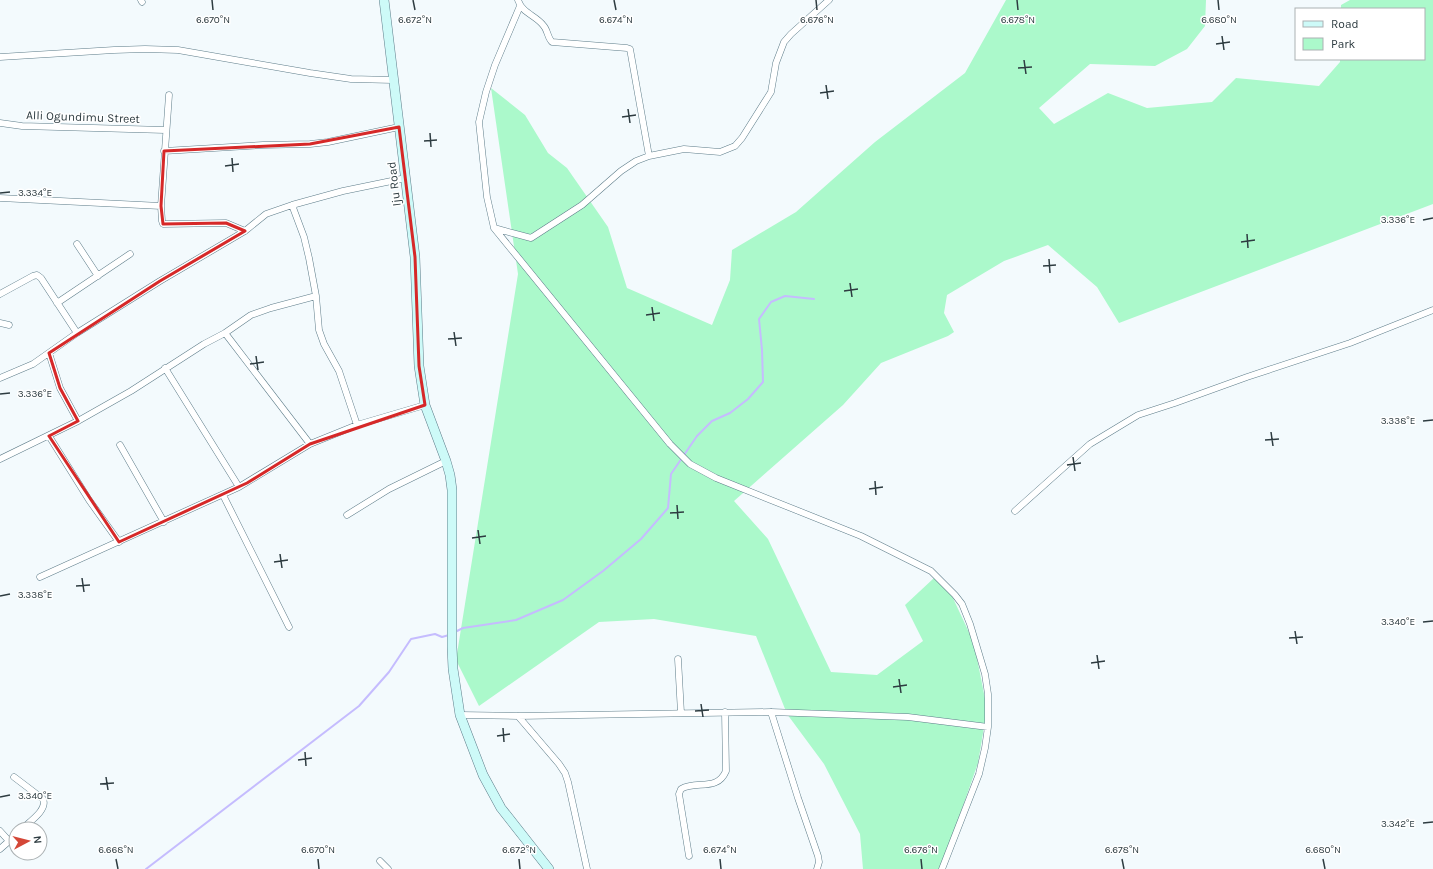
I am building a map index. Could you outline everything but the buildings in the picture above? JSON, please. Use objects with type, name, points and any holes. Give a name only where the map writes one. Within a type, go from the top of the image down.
[{"type":"main road","name":"Iju Road","points":[[384,0],[415,257],[419,366],[425,405],[446,460],[452,490],[452,647],[453,669],[460,715],[483,775],[501,808],[549,869]]},
{"type":"street","points":[[494,228],[531,238],[582,205],[621,170],[636,161],[649,156],[684,149],[720,152],[735,146],[742,138],[771,92],[776,63],[784,42],[790,34],[829,0]]},
{"type":"street","points":[[519,3],[523,10],[534,16],[544,25],[552,42],[630,49],[649,156]]},
{"type":"street","points":[[519,3],[495,65],[486,92],[479,122],[487,197],[494,228],[670,444],[690,464],[716,478],[861,536],[931,571],[955,594],[962,604],[970,624],[983,668],[988,694],[988,727],[979,774],[942,869]]},
{"type":"street","points":[[0,57],[145,49],[178,50],[310,73],[351,78],[393,80]]},
{"type":"street","points":[[169,95],[161,206],[163,224],[226,223],[245,231]]},
{"type":"street","name":"Alli Ogundimu Street","points":[[0,123],[22,126],[166,130]]},
{"type":"street","points":[[164,151],[263,145],[310,144],[328,142],[399,127]]},
{"type":"street","points":[[0,378],[33,364],[77,333],[160,281],[245,231],[266,214],[342,191],[406,178]]},
{"type":"street","points":[[0,198],[161,206]]},
{"type":"street","points":[[292,205],[309,258],[316,296],[319,330],[324,344],[339,371],[357,425]]},
{"type":"street","points":[[78,244],[98,276]]},
{"type":"street","points":[[57,303],[130,254]]},
{"type":"street","points":[[0,294],[37,275],[41,278],[77,333]]},
{"type":"street","points":[[0,459],[78,421],[130,391],[251,316],[271,308],[316,296]]},
{"type":"street","points":[[1014,511],[1090,444],[1138,415],[1350,343],[1433,310]]},
{"type":"street","points":[[0,323],[9,325]]},
{"type":"street","points":[[225,333],[310,444]]},
{"type":"street","points":[[49,354],[60,388],[78,421]]},
{"type":"street","points":[[165,368],[239,487]]},
{"type":"street","points":[[40,577],[239,487],[310,444],[357,425],[425,405]]},
{"type":"street","points":[[49,436],[89,500],[119,542]]},
{"type":"street","points":[[120,445],[164,522]]},
{"type":"street","points":[[347,515],[389,489],[446,460]]},
{"type":"street","points":[[223,494],[289,627]]},
{"type":"street","points":[[678,659],[681,713]]},
{"type":"street","points":[[689,856],[679,794],[681,789],[685,787],[713,784],[720,782],[723,777],[726,771],[725,712]]},
{"type":"street","points":[[460,715],[518,716],[771,712],[908,717],[988,727]]},
{"type":"street","points":[[771,712],[818,856],[819,862],[817,869]]},
{"type":"street","points":[[518,716],[559,764],[564,773],[568,782],[587,869]]},
{"type":"street","points":[[14,777],[42,798],[44,803],[42,809],[30,821]]},
{"type":"street","points":[[0,831],[8,840]]},
{"type":"street","points":[[0,849],[8,842]]},
{"type":"street","points":[[380,861],[388,869]]},
{"type":"highlighted area","points":[[399,127],[415,257],[419,366],[425,405],[310,444],[247,483],[119,542],[49,436],[78,421],[60,388],[49,353],[160,281],[245,231],[226,223],[163,224],[161,206],[164,151],[310,144]]},
{"type":"green space","points":[[1006,0],[1206,0],[1205,26],[1187,49],[1155,66],[1090,64],[1039,108],[1054,124],[1108,93],[1147,108],[1212,102],[1236,78],[1319,86],[1340,62],[1340,60],[1425,60],[1425,8],[1341,8],[1341,5],[1350,0],[1433,0],[1433,204],[1119,323],[1097,287],[1048,245],[1004,261],[947,295],[944,313],[954,332],[948,336],[881,363],[843,405],[734,501],[768,539],[831,672],[877,675],[923,641],[905,605],[934,578],[952,596],[974,643],[987,709],[978,763],[941,869],[863,869],[860,834],[824,764],[787,714],[756,636],[654,619],[599,622],[479,706],[456,660],[518,274],[491,88],[525,115],[548,153],[567,168],[608,227],[627,288],[712,325],[730,280],[732,250],[796,212],[875,142],[965,73]]},
{"type":"waterway","points":[[455,632],[463,628],[516,620],[563,600],[603,571],[641,539],[668,508],[671,474],[697,436],[712,421],[730,413],[748,399],[763,382],[759,319],[771,302],[785,296],[814,299]]},
{"type":"waterway","points":[[146,869],[359,706],[389,672],[411,639],[435,634],[442,637],[449,635]]}]
